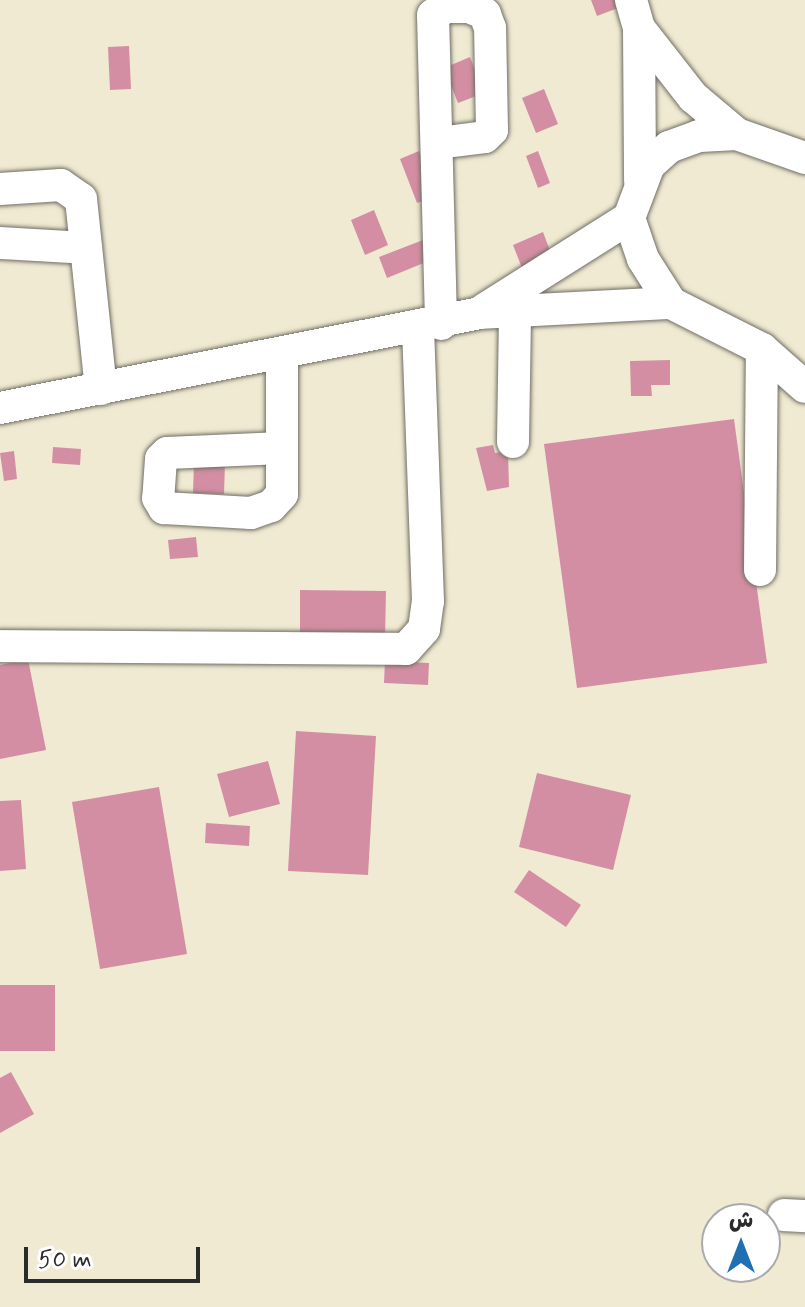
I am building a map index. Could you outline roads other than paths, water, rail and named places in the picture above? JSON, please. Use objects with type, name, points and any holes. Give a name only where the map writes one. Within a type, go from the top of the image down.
[{"type":"street","points":[[635,14],[693,97],[737,134],[805,158]]},
{"type":"street","points":[[635,14],[640,181],[629,218],[643,259],[671,303]]},
{"type":"street","points":[[640,181],[669,147],[699,136],[737,134]]},
{"type":"street","points":[[0,646],[406,649],[424,629],[428,601],[430,326],[438,143]]},
{"type":"street","points":[[0,189],[61,185],[81,199],[101,389]]},
{"type":"street","points":[[479,313],[629,218]]},
{"type":"street","points":[[0,243],[86,248]]},
{"type":"street","points":[[0,408],[430,326],[479,313],[671,303],[762,349],[805,387]]},
{"type":"street","points":[[513,442],[515,310]]},
{"type":"street","points":[[760,570],[762,349]]},
{"type":"street","points":[[282,353],[282,448]]}]
